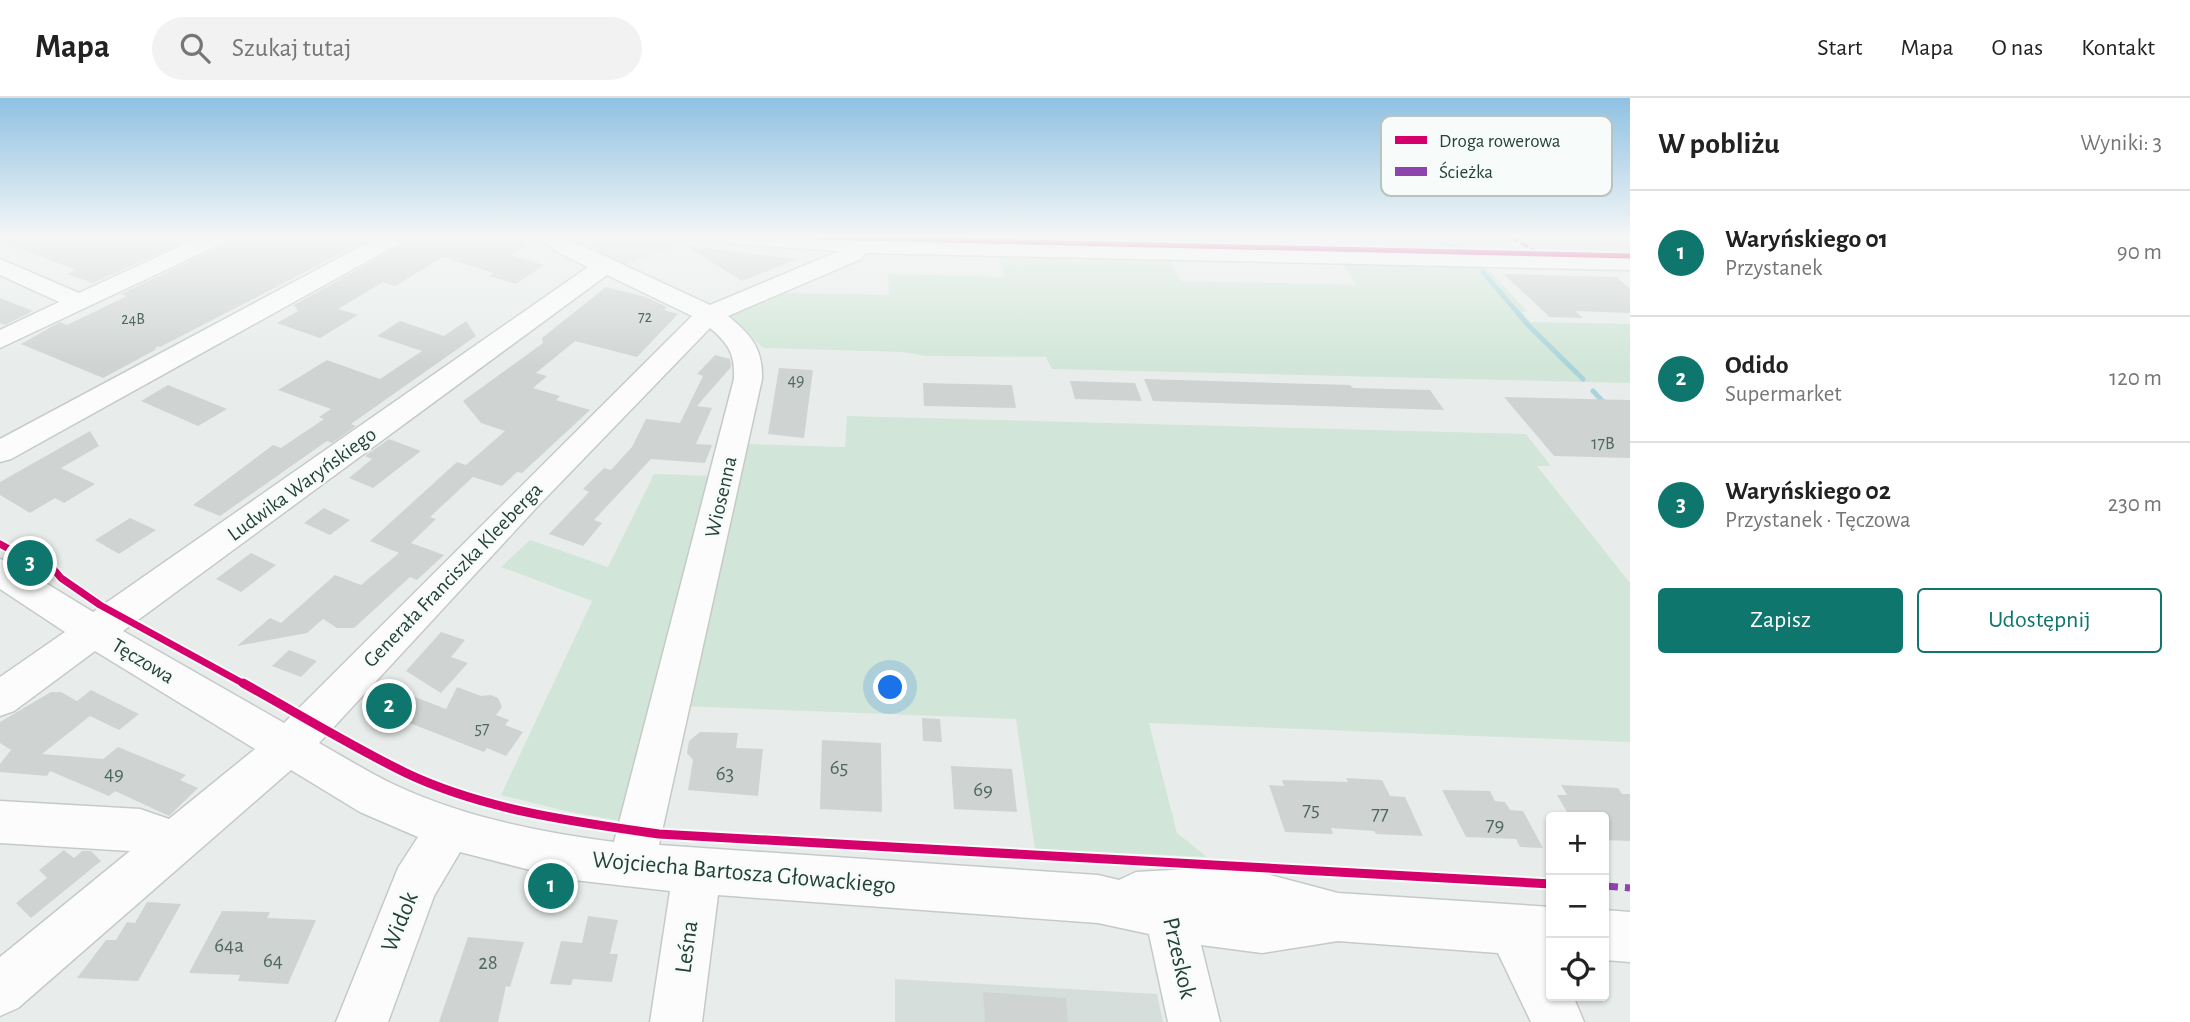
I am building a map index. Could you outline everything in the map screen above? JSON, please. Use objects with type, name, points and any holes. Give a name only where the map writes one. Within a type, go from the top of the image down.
[{"type":"street","points":[[31,280],[79,302]]},
{"type":"street","points":[[0,340],[125,280]]},
{"type":"street","points":[[0,452],[315,280]]},
{"type":"street","name":"Ludwika Waryńskiego","points":[[0,699],[96,633],[585,280]]},
{"type":"street","name":"Wiosenna","points":[[631,866],[697,601],[748,379],[747,354],[726,327],[664,291],[636,280]]},
{"type":"street","name":"Generała Franciszka Kleeberga","points":[[0,990],[289,746],[525,499],[707,316],[791,280]]},
{"type":"street","name":"Tęczowa","points":[[0,572],[96,633],[289,746]]},
{"type":"street","name":"Wojciecha Bartosza Głowackiego","points":[[289,746],[376,798],[449,828],[537,852],[631,866],[1167,904],[1215,924],[1262,928],[1338,916],[1532,931]]},
{"type":"street","points":[[1,823],[140,830],[177,843]]},
{"type":"street","name":"Widok","points":[[362,1022],[415,884],[449,828]]},
{"type":"street","name":"Leśna","points":[[676,1022],[697,872]]},
{"type":"street","name":"Przeskok","points":[[1167,904],[1194,1022]]},
{"type":"street","points":[[1532,931],[1558,1022]]},
{"type":"street","points":[[1609,935],[1630,937]]},
{"type":"shaded area","points":[[895,979],[1157,994],[1163,1022],[895,1022]]},
{"type":"green space","points":[[888,280],[1180,280],[1357,285],[1354,280],[1498,280],[1527,311],[1522,312],[1531,322],[1630,324],[1630,383],[1052,369],[1046,357],[925,356],[903,352],[764,348],[724,316],[770,293],[889,295]]},
{"type":"green space","points":[[847,416],[1526,434],[1551,466],[1537,466],[1630,583],[1630,742],[1149,723],[1177,833],[1207,857],[1035,849],[1016,719],[679,706],[744,444],[845,447]]},
{"type":"green space","points":[[654,474],[713,476],[626,822],[501,795],[592,601],[501,567],[530,540],[608,567]]},
{"type":"building","points":[[150,280],[290,280],[160,347],[157,346],[155,350],[103,378],[21,344],[60,322],[67,325],[127,296],[121,294]]},
{"type":"building","points":[[338,280],[405,280],[395,286],[383,282],[338,309],[358,315],[320,338],[277,323],[298,311],[294,305]]},
{"type":"building","points":[[503,280],[522,280],[516,284]]},
{"type":"building","points":[[1510,280],[1620,280],[1630,289],[1630,313],[1575,311],[1583,318],[1550,317]]},
{"type":"building","points":[[606,287],[646,297],[667,307],[664,310],[678,314],[637,357],[575,341],[536,373],[547,376],[533,388],[560,396],[556,400],[590,410],[522,473],[517,472],[502,486],[473,477],[430,517],[436,519],[411,543],[444,555],[417,580],[410,577],[354,628],[337,628],[323,619],[307,633],[237,646],[270,618],[281,623],[335,575],[361,585],[399,553],[370,541],[457,462],[466,465],[505,431],[481,423],[463,401],[543,343],[542,338]]},
{"type":"building","points":[[0,298],[33,311],[5,325],[0,323]]},
{"type":"building","points":[[400,321],[444,336],[466,321],[476,336],[351,424],[356,426],[332,443],[327,441],[220,516],[193,505],[273,445],[281,448],[324,419],[319,417],[331,409],[278,390],[327,360],[380,379],[422,351],[377,336]]},
{"type":"building","points":[[715,355],[730,359],[731,367],[697,406],[712,408],[696,444],[712,445],[705,463],[651,459],[594,520],[602,523],[583,546],[549,534],[589,492],[583,489],[604,468],[611,470],[632,447],[646,419],[680,423],[703,376],[697,374]]},
{"type":"building","points":[[779,368],[813,370],[804,438],[768,434]]},
{"type":"building","points":[[1144,379],[1430,390],[1444,410],[1153,401]]},
{"type":"building","points":[[1070,381],[1135,383],[1142,401],[1075,399]]},
{"type":"building","points":[[923,383],[1012,385],[1016,408],[924,406]]},
{"type":"building","points":[[168,385],[227,409],[198,426],[141,401]]},
{"type":"building","points":[[1504,397],[1630,400],[1630,458],[1554,456]]},
{"type":"building","points":[[90,431],[99,446],[61,468],[95,484],[64,503],[55,498],[30,513],[0,495],[0,482]]},
{"type":"building","points":[[389,439],[421,451],[373,488],[349,478],[372,459],[365,456]]},
{"type":"building","points":[[324,508],[350,520],[330,535],[304,523]]},
{"type":"building","points":[[130,518],[156,530],[119,554],[95,540]]},
{"type":"building","points":[[251,553],[276,565],[241,592],[216,579]]},
{"type":"building","points":[[441,632],[465,640],[451,657],[468,663],[441,693],[406,671]]},
{"type":"building","points":[[289,650],[317,661],[301,677],[272,666]]},
{"type":"building","points":[[389,687],[446,709],[457,687],[481,696],[491,695],[498,698],[502,707],[496,715],[509,720],[505,725],[523,732],[506,756],[487,748],[484,752],[371,708]]},
{"type":"building","points":[[91,690],[139,714],[119,730],[90,716],[42,754],[103,759],[118,747],[186,775],[180,780],[198,788],[169,816],[115,791],[109,796],[50,771],[47,776],[0,772],[0,764],[11,750],[0,743],[0,722],[51,692],[61,692],[77,701]]},
{"type":"building","points":[[922,718],[940,719],[942,742],[923,741]]},
{"type":"building","points":[[700,732],[738,733],[736,748],[763,749],[758,796],[688,790],[693,760],[687,753],[689,741]]},
{"type":"building","points":[[822,740],[881,743],[882,812],[820,809]]},
{"type":"building","points":[[951,766],[1012,769],[1017,812],[954,809]]},
{"type":"building","points":[[1346,778],[1382,780],[1390,796],[1405,797],[1423,836],[1331,828],[1333,834],[1285,832],[1269,785],[1284,786],[1282,780],[1348,782]]},
{"type":"building","points":[[1561,785],[1618,788],[1622,794],[1630,794],[1630,841],[1609,840],[1609,812],[1567,812],[1557,795],[1567,795]]},
{"type":"building","points":[[1442,790],[1490,791],[1495,801],[1505,802],[1510,810],[1523,811],[1543,848],[1520,847],[1516,839],[1466,837]]},
{"type":"building","points":[[64,850],[74,858],[82,851],[91,851],[101,861],[31,918],[16,903],[47,878],[39,870]]},
{"type":"building","points":[[147,902],[181,904],[138,981],[77,978],[106,940],[116,940],[127,922],[135,923]]},
{"type":"building","points":[[222,911],[270,912],[267,918],[316,920],[288,984],[238,981],[240,975],[189,973]]},
{"type":"building","points":[[588,916],[618,920],[610,954],[618,954],[612,982],[573,979],[571,985],[550,984],[561,941],[582,943]]},
{"type":"building","points":[[468,937],[524,942],[510,987],[506,986],[498,1022],[439,1022]]},
{"type":"building","points":[[983,992],[1066,998],[1068,1022],[985,1022]]},
{"type":"waterway","points":[[1490,280],[1528,325],[1583,379]]},
{"type":"waterway","points":[[1593,391],[1607,406]]},
{"type":"marked path","points":[[1609,886],[1630,888]]},
{"type":"cycle path","points":[[0,544],[11,550],[35,553],[45,559],[61,578],[100,605],[407,773],[469,795],[531,812],[659,834],[1546,884]]},
{"type":"place","name":"Waryńskiego 02","points":[[30,563]]},
{"type":"place","name":"Odido","points":[[389,706]]},
{"type":"place","name":"Waryńskiego 01","points":[[551,886]]}]
